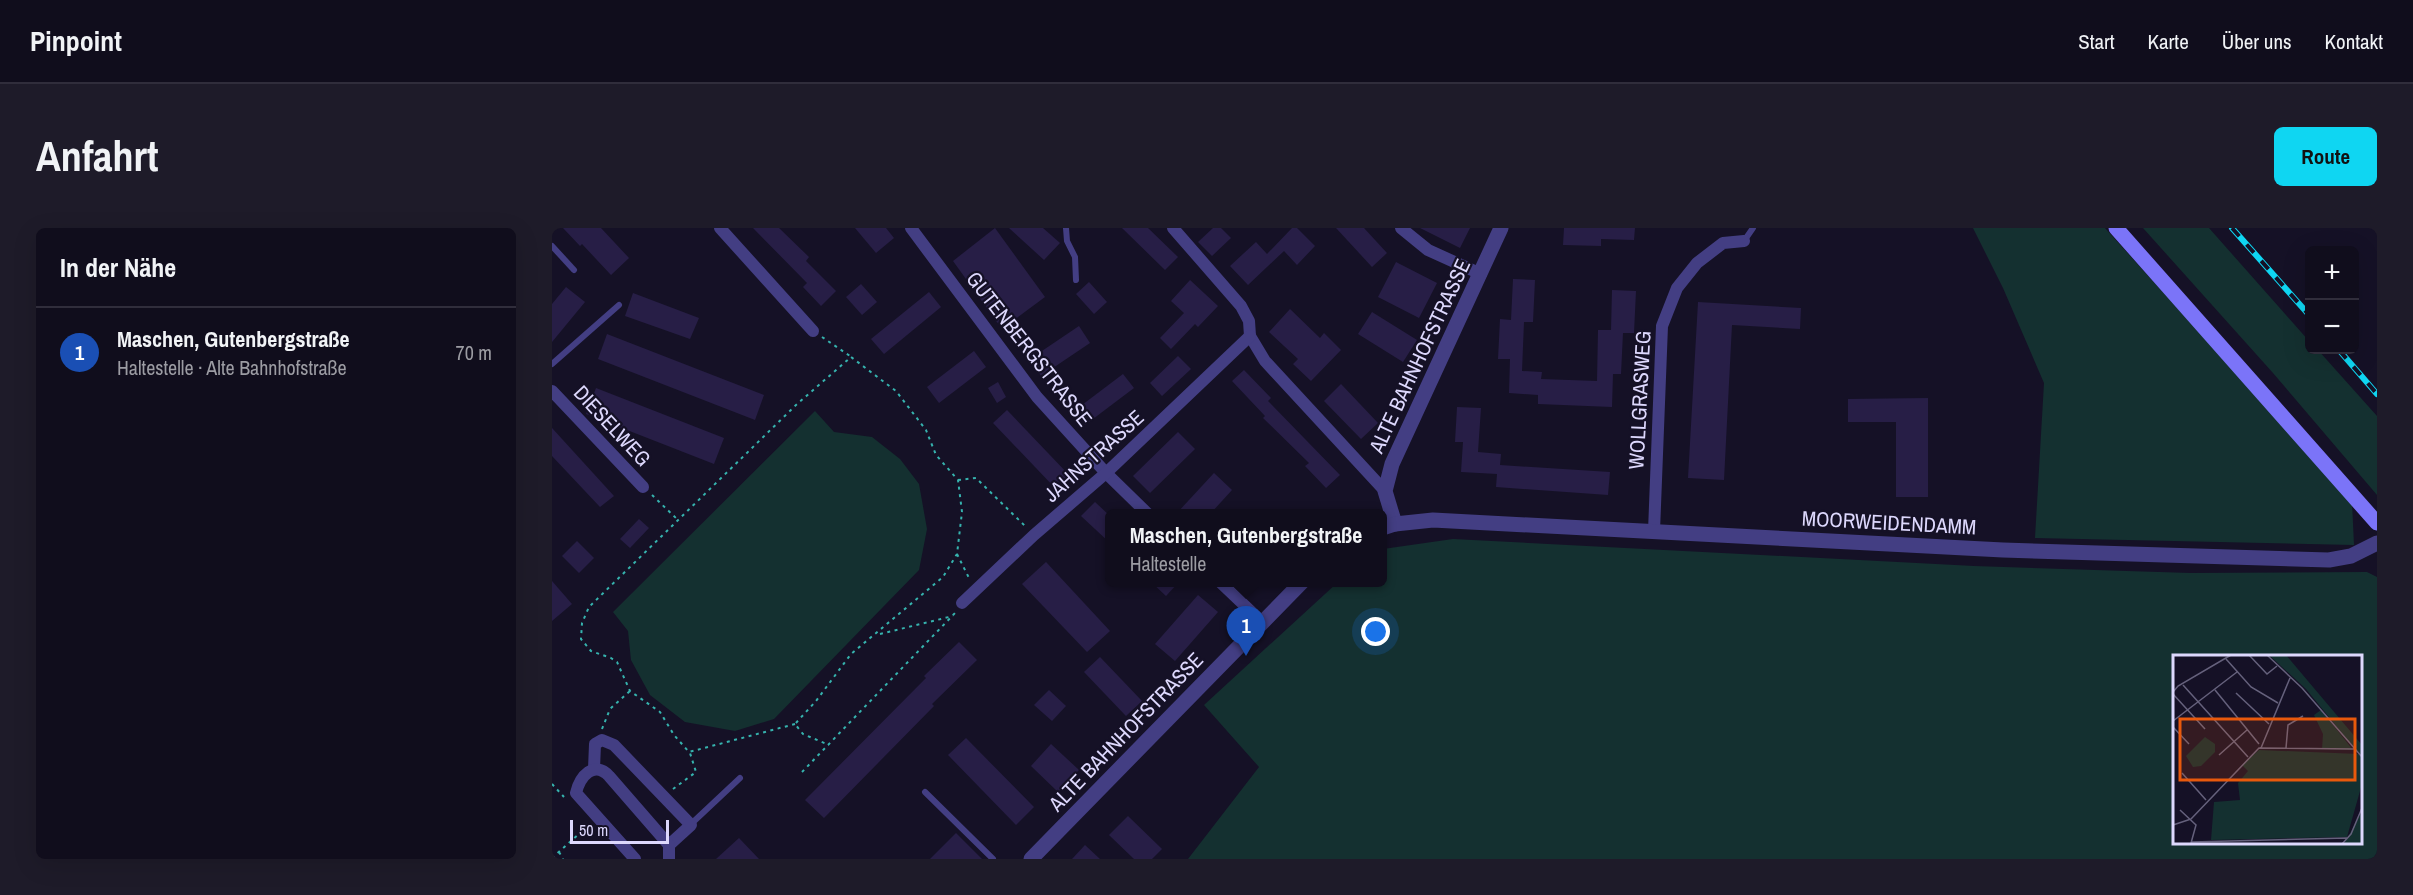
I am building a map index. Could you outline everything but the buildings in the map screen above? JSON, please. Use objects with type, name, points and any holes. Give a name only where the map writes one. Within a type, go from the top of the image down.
[{"type":"main road","points":[[2116,228],[2377,523]]},
{"type":"street","points":[[720,228],[813,330]]},
{"type":"street","name":"GUTENBERGSTRASSE","points":[[911,228],[1037,397],[1106,473],[1144,509]]},
{"type":"street","points":[[1173,228],[1240,306],[1249,321],[1251,336],[1265,362],[1385,491],[1389,526]]},
{"type":"street","points":[[1401,228],[1428,250],[1480,273]]},
{"type":"street","name":"ALTE BAHNHOFSTRASSE","points":[[1385,491],[1392,464],[1501,228]]},
{"type":"street","name":"WOLLGRASWEG","points":[[1654,531],[1662,326],[1677,288],[1697,263],[1723,243],[1744,241]]},
{"type":"street","name":"JAHNSTRASSE","points":[[962,603],[1034,535],[1106,473],[1251,336]]},
{"type":"street","name":"DIESELWEG","points":[[552,391],[643,487]]},
{"type":"street","name":"MOORWEIDENDAMM","points":[[1389,526],[1433,520],[2003,550],[2329,560],[2351,556],[2377,543]]},
{"type":"street","points":[[1225,587],[1262,622]]},
{"type":"street","name":"ALTE BAHNHOFSTRASSE","points":[[1031,859],[1297,587]]},
{"type":"street","points":[[594,769],[595,744],[602,740],[614,745],[691,825],[669,845]]},
{"type":"street","points":[[635,859],[576,793],[583,776],[594,769],[605,772],[669,845],[669,859]]},
{"type":"lane","points":[[1066,228],[1067,241],[1075,257],[1076,280]]},
{"type":"lane","points":[[1744,241],[1753,228]]},
{"type":"lane","points":[[552,246],[574,270]]},
{"type":"lane","points":[[552,364],[620,305]]},
{"type":"lane","points":[[691,825],[740,778]]},
{"type":"lane","points":[[925,792],[993,859]]},
{"type":"path","points":[[689,752],[795,724],[816,701],[851,654],[943,577],[957,554],[962,512],[958,480],[936,455],[926,430],[897,391],[813,330]]},
{"type":"path","points":[[664,796],[696,772],[689,752],[674,735],[660,712],[630,691],[617,662],[591,651],[581,639],[582,623],[589,607],[796,405],[851,357]]},
{"type":"path","points":[[958,480],[976,478],[1034,535]]},
{"type":"path","points":[[643,487],[678,520]]},
{"type":"path","points":[[957,554],[975,590]]},
{"type":"path","points":[[802,772],[954,615],[962,603]]},
{"type":"path","points":[[877,634],[954,615]]},
{"type":"path","points":[[595,744],[610,710],[630,691]]},
{"type":"path","points":[[795,724],[803,734],[829,745]]},
{"type":"path","points":[[552,858],[598,817]]},
{"type":"path","points":[[559,852],[563,859]]},
{"type":"green space","points":[[1973,228],[2105,228],[2352,502],[2354,545],[2035,538],[2044,383],[2003,288]]},
{"type":"green space","points":[[2143,228],[2209,228],[2305,336],[2305,354],[2322,354],[2377,416],[2377,495],[2273,373]]},
{"type":"green space","points":[[815,411],[834,432],[872,437],[900,459],[919,484],[927,529],[919,570],[774,719],[735,731],[685,722],[650,695],[631,660],[628,631],[613,612]]},
{"type":"green space","points":[[1453,539],[1974,566],[2190,573],[2367,572],[2377,577],[2377,859],[1188,859],[1259,767],[1204,705],[1333,587],[1387,587],[1387,548]]},
{"type":"railway","points":[[2232,228],[2305,310]]},
{"type":"railway","points":[[2342,354],[2377,394]]},
{"type":"place","name":"Maschen, Gutenbergstraße","points":[[1246,656]]}]
